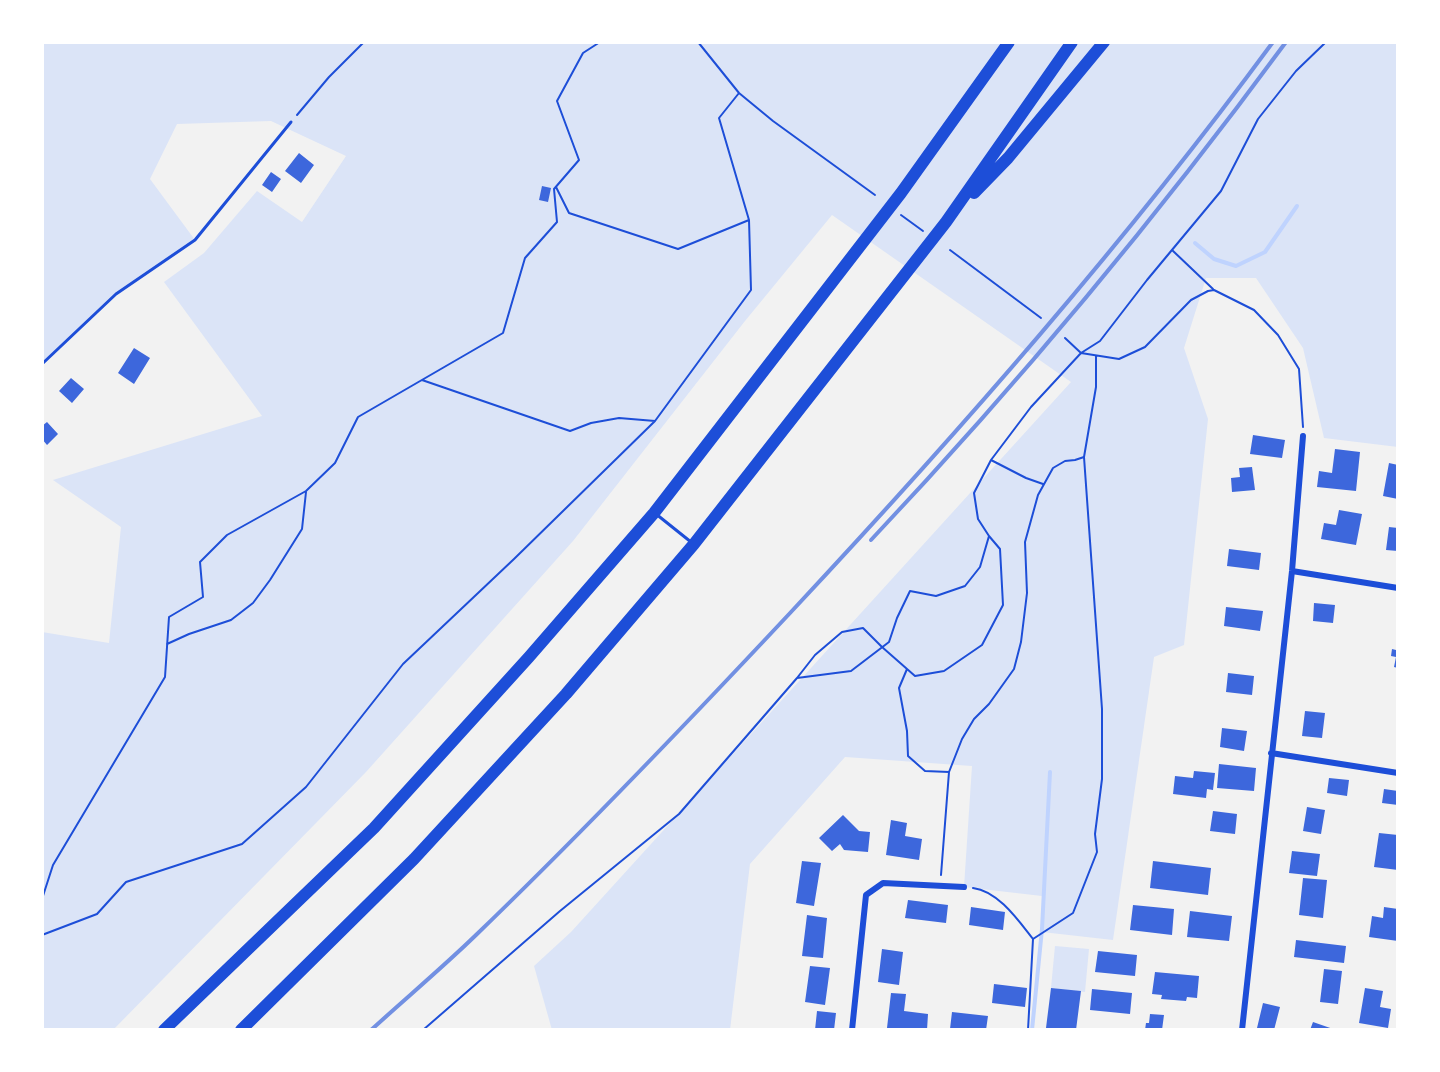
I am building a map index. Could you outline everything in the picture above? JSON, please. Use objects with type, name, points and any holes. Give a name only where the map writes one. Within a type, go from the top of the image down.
[{"type":"highway","points":[[164,1030],[374,828],[529,657],[654,513],[886,212],[1009,42]]},
{"type":"highway","points":[[241,1030],[414,859],[566,694],[694,544],[946,222],[1072,42]]},
{"type":"highway","points":[[946,222],[1008,158],[1104,42]]},
{"type":"street","points":[[1242,1030],[1292,571],[1303,436]]},
{"type":"street","points":[[1292,571],[1398,588]]},
{"type":"street","points":[[1271,753],[1398,773]]},
{"type":"street","points":[[852,1030],[866,895],[883,883],[964,888]]},
{"type":"lane","points":[[42,364],[116,294],[195,240],[291,122]]},
{"type":"lane","points":[[654,513],[694,544]]},
{"type":"path","points":[[291,122],[329,77],[364,42]]},
{"type":"path","points":[[42,899],[53,865],[165,677],[169,617],[204,597],[200,562],[226,535],[306,491],[335,463],[358,417],[503,333],[525,258],[556,222],[554,189],[579,160],[557,101],[583,53],[600,42]]},
{"type":"path","points":[[698,42],[739,93],[772,121],[875,195]]},
{"type":"path","points":[[423,1030],[560,911],[679,814],[815,655],[842,632],[864,628],[915,676],[944,671],[982,645],[1003,605],[1000,549],[978,519],[974,493],[982,474],[1031,407],[1081,353],[1100,342],[1221,191],[1258,119],[1296,71],[1326,42]]},
{"type":"path","points":[[42,935],[97,914],[126,882],[243,844],[306,787],[402,664],[514,559],[655,421],[751,290],[749,220],[719,118],[739,93]]},
{"type":"path","points":[[556,186],[569,213],[678,249],[749,220]]},
{"type":"path","points":[[900,214],[923,231]]},
{"type":"path","points":[[950,250],[1041,318]]},
{"type":"path","points":[[1172,250],[1214,290],[1254,310],[1278,335],[1299,369],[1303,436]]},
{"type":"path","points":[[1065,338],[1081,353],[1119,359],[1145,347],[1191,300],[1214,290]]},
{"type":"path","points":[[1033,939],[1073,913],[1097,852],[1095,834],[1102,779],[1102,709],[1084,457],[1096,387],[1096,356]]},
{"type":"path","points":[[422,380],[570,431],[591,423],[619,418],[655,421]]},
{"type":"path","points":[[939,886],[945,840],[949,772],[962,740],[974,719],[989,704],[1014,669],[1021,642],[1027,593],[1025,542],[1038,495],[1053,468],[1065,461],[1084,457]]},
{"type":"path","points":[[991,460],[1026,478],[1044,484]]},
{"type":"path","points":[[167,644],[231,620],[253,603],[302,529],[306,491]]},
{"type":"path","points":[[797,678],[850,671],[889,642],[910,591],[936,596],[965,586],[980,567],[990,536]]},
{"type":"path","points":[[907,669],[899,688],[907,731],[908,756],[925,771],[949,772]]},
{"type":"path","points":[[964,888],[984,890],[1015,915],[1033,939],[1028,1030]]},
{"type":"shaded area","points":[[42,42],[1398,42],[1398,447],[1324,438],[1303,348],[1256,278],[1206,278],[1184,348],[1208,419],[1184,645],[1154,657],[1113,940],[1042,932],[1042,896],[964,887],[972,766],[845,757],[750,864],[730,1030],[552,1030],[534,966],[571,932],[1071,382],[832,215],[745,321],[573,541],[366,772],[113,1030],[42,1030],[42,632],[109,643],[121,527],[53,480],[262,416],[164,282],[204,253],[257,191],[302,222],[346,156],[271,121],[177,124],[150,179],[195,240],[116,294],[42,364]]},
{"type":"shaded area","points":[[1055,946],[1089,949],[1085,992],[1051,988]]},
{"type":"building","points":[[299,153],[314,165],[301,183],[285,171]]},
{"type":"building","points":[[271,172],[281,179],[272,192],[262,185]]},
{"type":"building","points":[[542,186],[551,188],[548,202],[539,200]]},
{"type":"building","points":[[134,348],[150,358],[134,384],[118,373]]},
{"type":"building","points":[[71,378],[84,389],[72,403],[59,391]]},
{"type":"building","points":[[47,422],[58,434],[47,445],[42,439],[42,426]]},
{"type":"building","points":[[1253,435],[1285,440],[1282,458],[1250,454]]},
{"type":"building","points":[[1335,449],[1360,452],[1356,491],[1317,487],[1319,471],[1332,473]]},
{"type":"building","points":[[1389,463],[1398,465],[1398,499],[1383,496]]},
{"type":"building","points":[[1252,467],[1255,490],[1232,492],[1231,478],[1240,477],[1239,468]]},
{"type":"building","points":[[1339,510],[1362,514],[1356,545],[1321,539],[1324,523],[1336,525]]},
{"type":"building","points":[[1389,527],[1398,528],[1398,551],[1386,550]]},
{"type":"building","points":[[1229,549],[1261,553],[1259,570],[1227,566]]},
{"type":"building","points":[[1314,603],[1335,605],[1333,623],[1313,621]]},
{"type":"building","points":[[1226,607],[1263,611],[1260,631],[1224,626]]},
{"type":"building","points":[[1397,645],[1398,668],[1394,667],[1396,657],[1391,656],[1392,649],[1396,650]]},
{"type":"building","points":[[1228,673],[1254,676],[1252,695],[1226,692]]},
{"type":"building","points":[[1305,711],[1325,713],[1322,738],[1302,736]]},
{"type":"building","points":[[1222,728],[1247,731],[1244,751],[1220,747]]},
{"type":"building","points":[[1219,764],[1256,768],[1254,791],[1217,788]]},
{"type":"building","points":[[1194,771],[1215,773],[1213,790],[1207,789],[1206,798],[1173,794],[1175,776],[1193,778]]},
{"type":"building","points":[[1329,778],[1349,780],[1347,796],[1327,793]]},
{"type":"building","points":[[1384,789],[1398,791],[1398,805],[1382,803]]},
{"type":"building","points":[[1307,807],[1325,810],[1321,834],[1303,831]]},
{"type":"building","points":[[1213,811],[1237,814],[1235,834],[1210,831]]},
{"type":"building","points":[[843,815],[859,831],[870,832],[868,852],[844,850],[840,844],[832,851],[819,838]]},
{"type":"building","points":[[891,820],[907,823],[905,836],[922,839],[919,860],[886,855]]},
{"type":"building","points":[[1379,833],[1398,835],[1398,870],[1374,867]]},
{"type":"building","points":[[1292,851],[1320,854],[1317,876],[1289,873]]},
{"type":"building","points":[[802,861],[821,863],[814,906],[796,903]]},
{"type":"building","points":[[1153,861],[1211,868],[1208,895],[1150,888]]},
{"type":"building","points":[[1303,878],[1327,880],[1323,918],[1299,915]]},
{"type":"building","points":[[908,900],[948,905],[946,923],[905,918]]},
{"type":"building","points":[[1133,905],[1174,909],[1172,935],[1130,930]]},
{"type":"building","points":[[971,907],[1005,912],[1003,930],[969,925]]},
{"type":"building","points":[[1384,907],[1398,909],[1398,941],[1369,937],[1372,916],[1383,918]]},
{"type":"building","points":[[1190,911],[1232,916],[1229,941],[1187,937]]},
{"type":"building","points":[[807,915],[827,918],[823,958],[802,956]]},
{"type":"building","points":[[1296,940],[1346,946],[1344,963],[1294,957]]},
{"type":"building","points":[[882,949],[903,952],[899,985],[878,982]]},
{"type":"building","points":[[1098,951],[1137,955],[1135,976],[1095,972]]},
{"type":"building","points":[[810,966],[830,968],[825,1005],[805,1002]]},
{"type":"building","points":[[1324,969],[1342,971],[1338,1004],[1320,1002]]},
{"type":"building","points":[[1155,972],[1199,976],[1197,998],[1187,997],[1186,1001],[1161,999],[1162,995],[1152,994]]},
{"type":"building","points":[[994,984],[1027,988],[1025,1007],[992,1003]]},
{"type":"building","points":[[1051,988],[1081,991],[1076,1030],[1046,1028]]},
{"type":"building","points":[[1365,988],[1383,991],[1380,1007],[1391,1009],[1388,1028],[1359,1023]]},
{"type":"building","points":[[1092,989],[1132,993],[1130,1014],[1090,1010]]},
{"type":"building","points":[[891,993],[906,994],[904,1011],[928,1014],[927,1030],[887,1028]]},
{"type":"building","points":[[1263,1003],[1280,1007],[1274,1030],[1257,1028]]},
{"type":"building","points":[[817,1011],[836,1013],[834,1030],[815,1030]]},
{"type":"building","points":[[952,1012],[988,1016],[986,1030],[950,1029]]},
{"type":"building","points":[[1150,1014],[1164,1015],[1162,1030],[1145,1030]]},
{"type":"building","points":[[1313,1022],[1336,1030],[1310,1030]]},
{"type":"waterway","points":[[1195,243],[1214,259],[1236,266],[1265,252],[1297,206]]},
{"type":"waterway","points":[[1032,1030],[1042,929],[1050,772]]},
{"type":"railway","points":[[371,1030],[463,947],[675,735],[917,474],[1100,263],[1217,117],[1273,42]]},
{"type":"railway","points":[[871,540],[1034,359],[1086,297],[1188,171],[1286,42]]}]
